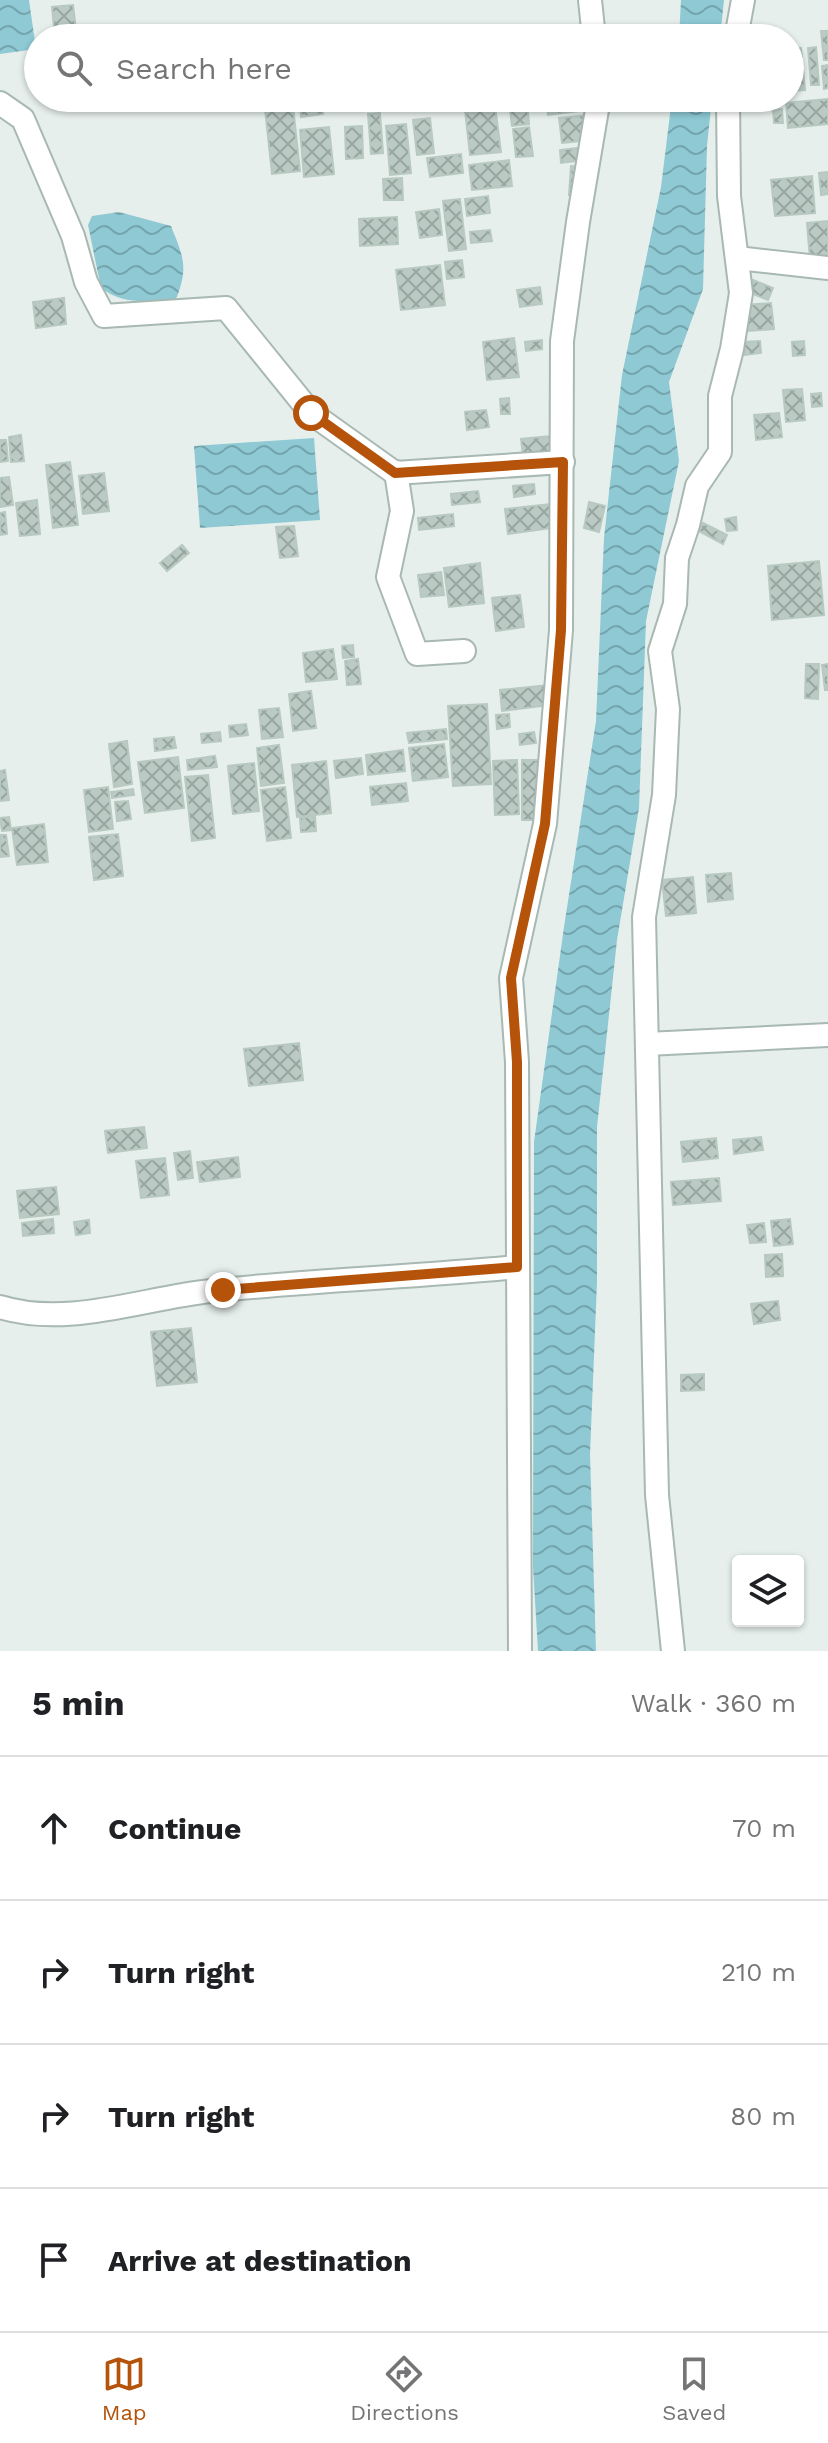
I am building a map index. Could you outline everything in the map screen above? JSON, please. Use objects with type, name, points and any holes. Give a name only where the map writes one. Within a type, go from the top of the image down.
[{"type":"street","points":[[590,0],[593,24]]},
{"type":"street","points":[[739,24],[743,0]]},
{"type":"street","points":[[0,103],[23,119],[73,236],[86,282],[104,316],[226,308],[311,413],[396,473],[563,462]]},
{"type":"street","points":[[520,1651],[517,1062],[511,978],[545,824],[561,630],[562,341],[597,112]]},
{"type":"street","points":[[673,1651],[657,1495],[644,917],[664,795],[668,709],[660,651],[675,604],[677,558],[697,486],[720,452],[720,396],[741,293],[729,196],[728,112]]},
{"type":"street","points":[[737,258],[828,268]]},
{"type":"street","points":[[396,473],[402,511],[388,577],[417,654],[464,651]]},
{"type":"street","points":[[647,1044],[828,1035]]},
{"type":"street","points":[[0,1307],[25,1315],[115,1309],[161,1297],[260,1286],[517,1267]]},
{"type":"water","points":[[0,0],[29,0],[32,24],[24,24],[24,51],[0,54]]},
{"type":"water","points":[[681,0],[724,0],[721,24],[680,24]]},
{"type":"water","points":[[670,112],[711,112],[703,289],[669,382],[679,461],[646,621],[639,808],[617,940],[597,1127],[597,1282],[590,1454],[596,1651],[538,1651],[533,1567],[534,1142],[596,721],[604,538],[622,375],[661,187]]},
{"type":"water","points":[[119,212],[171,226],[183,262],[176,299],[128,300],[101,288],[88,225],[92,216]]},
{"type":"water","points":[[314,438],[320,520],[200,528],[194,446]]},
{"type":"building","points":[[73,5],[75,24],[54,24],[52,7]]},
{"type":"building","points":[[821,31],[828,31],[828,60],[824,60]]},
{"type":"building","points":[[816,47],[819,85],[811,85],[808,48]]},
{"type":"building","points":[[828,65],[828,88],[824,89],[822,66]]},
{"type":"building","points":[[828,99],[828,124],[788,128],[787,112],[804,112],[804,101]]},
{"type":"building","points":[[265,112],[294,112],[300,171],[272,174]]},
{"type":"building","points":[[300,112],[323,112],[323,114],[301,117]]},
{"type":"building","points":[[465,112],[496,112],[501,152],[470,155]]},
{"type":"building","points":[[510,112],[528,112],[529,124],[512,126]]},
{"type":"building","points":[[773,112],[782,112],[783,123],[774,123]]},
{"type":"building","points":[[380,113],[383,153],[371,154],[368,114]]},
{"type":"building","points":[[587,115],[590,140],[562,143],[559,118]]},
{"type":"building","points":[[430,118],[434,153],[417,155],[413,120]]},
{"type":"building","points":[[406,124],[411,173],[390,175],[386,126]]},
{"type":"building","points":[[362,126],[363,158],[346,159],[345,127]]},
{"type":"building","points":[[329,127],[334,174],[304,177],[300,130]]},
{"type":"building","points":[[529,127],[533,156],[516,157],[513,129]]},
{"type":"building","points":[[584,147],[585,160],[561,163],[560,150]]},
{"type":"building","points":[[461,154],[463,173],[430,177],[427,158]]},
{"type":"building","points":[[509,160],[512,186],[472,190],[469,165]]},
{"type":"building","points":[[571,166],[580,167],[578,196],[569,195]]},
{"type":"building","points":[[828,172],[828,194],[821,195],[819,173]]},
{"type":"building","points":[[812,176],[815,213],[775,216],[771,180]]},
{"type":"building","points":[[402,178],[403,200],[384,200],[383,179]]},
{"type":"building","points":[[488,196],[490,213],[467,216],[465,199]]},
{"type":"building","points":[[460,199],[466,249],[449,251],[443,201]]},
{"type":"building","points":[[439,209],[442,235],[420,238],[416,212]]},
{"type":"building","points":[[397,217],[398,244],[360,246],[359,219]]},
{"type":"building","points":[[828,221],[828,259],[810,260],[807,223]]},
{"type":"building","points":[[490,230],[492,241],[471,243],[470,232]]},
{"type":"building","points":[[462,260],[464,277],[447,279],[445,262]]},
{"type":"building","points":[[440,265],[445,305],[401,310],[396,270]]},
{"type":"building","points":[[753,280],[773,288],[768,300],[748,292]]},
{"type":"building","points":[[540,287],[542,304],[520,307],[517,290]]},
{"type":"building","points":[[64,298],[66,324],[36,328],[33,302]]},
{"type":"building","points":[[771,303],[774,329],[748,331],[746,305]]},
{"type":"building","points":[[514,338],[519,377],[487,380],[483,342]]},
{"type":"building","points":[[542,340],[542,349],[526,351],[525,342]]},
{"type":"building","points":[[760,341],[761,353],[745,355],[744,342]]},
{"type":"building","points":[[804,341],[805,355],[793,356],[792,342]]},
{"type":"building","points":[[802,389],[805,420],[786,422],[783,390]]},
{"type":"building","points":[[821,393],[822,406],[812,407],[811,394]]},
{"type":"building","points":[[509,398],[510,414],[501,414],[500,399]]},
{"type":"building","points":[[486,410],[489,427],[467,430],[465,412]]},
{"type":"building","points":[[779,413],[782,437],[756,440],[754,415]]},
{"type":"building","points":[[21,435],[24,461],[11,462],[9,437]]},
{"type":"building","points":[[550,436],[552,453],[523,456],[521,439]]},
{"type":"building","points":[[0,440],[6,440],[8,461],[0,462]]},
{"type":"building","points":[[70,462],[78,525],[53,528],[46,465]]},
{"type":"building","points":[[104,473],[109,511],[83,514],[79,476]]},
{"type":"building","points":[[9,477],[13,505],[0,507],[0,478]]},
{"type":"building","points":[[534,484],[535,494],[514,497],[513,486]]},
{"type":"building","points":[[478,491],[480,502],[452,505],[451,494]]},
{"type":"building","points":[[37,500],[40,534],[20,536],[16,503]]},
{"type":"building","points":[[589,502],[605,506],[599,532],[584,528]]},
{"type":"building","points":[[550,504],[552,528],[508,534],[505,509]]},
{"type":"building","points":[[5,512],[7,534],[0,535],[0,513]]},
{"type":"building","points":[[453,514],[454,526],[419,530],[418,518]]},
{"type":"building","points":[[736,517],[737,530],[727,531],[725,519]]},
{"type":"building","points":[[703,523],[727,535],[723,544],[699,531]]},
{"type":"building","points":[[294,526],[298,556],[280,558],[276,527]]},
{"type":"building","points":[[182,545],[189,553],[167,571],[160,563]]},
{"type":"building","points":[[819,561],[824,615],[772,620],[768,566]]},
{"type":"building","points":[[480,563],[484,603],[449,607],[444,568]]},
{"type":"building","points":[[441,572],[444,595],[421,597],[418,575]]},
{"type":"building","points":[[520,595],[524,627],[496,631],[492,598]]},
{"type":"building","points":[[353,645],[354,657],[343,658],[342,646]]},
{"type":"building","points":[[333,649],[337,679],[306,682],[303,653]]},
{"type":"building","points":[[358,659],[361,684],[347,685],[345,661]]},
{"type":"building","points":[[806,664],[819,664],[818,699],[805,698]]},
{"type":"building","points":[[828,664],[828,690],[825,690],[822,665]]},
{"type":"building","points":[[548,685],[550,705],[502,711],[500,690]]},
{"type":"building","points":[[311,691],[316,728],[293,731],[289,694]]},
{"type":"building","points":[[487,704],[491,784],[453,786],[448,706]]},
{"type":"building","points":[[279,708],[283,737],[262,739],[259,710]]},
{"type":"building","points":[[509,714],[510,727],[497,729],[496,715]]},
{"type":"building","points":[[246,724],[248,735],[230,737],[229,726]]},
{"type":"building","points":[[446,729],[447,739],[409,743],[407,733]]},
{"type":"building","points":[[220,732],[221,741],[202,743],[201,734]]},
{"type":"building","points":[[534,732],[536,743],[520,745],[519,734]]},
{"type":"building","points":[[174,737],[176,748],[155,751],[154,739]]},
{"type":"building","points":[[127,741],[132,784],[114,787],[109,744]]},
{"type":"building","points":[[444,744],[448,777],[413,781],[409,748]]},
{"type":"building","points":[[279,745],[284,783],[261,786],[257,748]]},
{"type":"building","points":[[403,750],[405,771],[368,775],[366,755]]},
{"type":"building","points":[[215,756],[217,767],[188,770],[187,760]]},
{"type":"building","points":[[178,757],[184,808],[145,813],[138,762]]},
{"type":"building","points":[[361,758],[363,774],[336,778],[334,761]]},
{"type":"building","points":[[517,760],[519,814],[495,815],[493,761]]},
{"type":"building","points":[[522,760],[542,760],[543,820],[522,820]]},
{"type":"building","points":[[326,761],[331,813],[297,817],[292,765]]},
{"type":"building","points":[[254,763],[259,811],[233,814],[228,766]]},
{"type":"building","points":[[5,770],[9,800],[0,801],[0,771]]},
{"type":"building","points":[[208,775],[215,838],[192,841],[185,777]]},
{"type":"building","points":[[406,783],[408,801],[372,805],[370,787]]},
{"type":"building","points":[[108,787],[113,829],[89,832],[84,790]]},
{"type":"building","points":[[285,787],[291,838],[267,841],[261,790]]},
{"type":"building","points":[[133,789],[134,795],[112,798],[111,792]]},
{"type":"building","points":[[128,801],[131,819],[117,821],[115,802]]},
{"type":"building","points":[[315,816],[316,831],[301,832],[300,818]]},
{"type":"building","points":[[9,817],[11,830],[2,831],[0,818]]},
{"type":"building","points":[[44,824],[48,862],[17,865],[12,828]]},
{"type":"building","points":[[118,834],[123,876],[94,880],[89,837]]},
{"type":"building","points":[[0,835],[6,835],[9,856],[0,857]]},
{"type":"building","points":[[731,873],[733,899],[708,902],[706,875]]},
{"type":"building","points":[[693,877],[696,913],[666,916],[662,880]]},
{"type":"building","points":[[299,1043],[303,1080],[249,1086],[244,1049]]},
{"type":"building","points":[[144,1127],[147,1148],[108,1153],[105,1131]]},
{"type":"building","points":[[761,1137],[763,1150],[734,1154],[733,1140]]},
{"type":"building","points":[[716,1138],[718,1158],[683,1162],[681,1142]]},
{"type":"building","points":[[190,1151],[193,1178],[178,1180],[174,1153]]},
{"type":"building","points":[[238,1157],[240,1177],[200,1182],[197,1162]]},
{"type":"building","points":[[165,1158],[169,1195],[141,1198],[136,1161]]},
{"type":"building","points":[[719,1178],[721,1201],[673,1205],[671,1182]]},
{"type":"building","points":[[56,1187],[59,1214],[20,1218],[17,1191]]},
{"type":"building","points":[[53,1219],[54,1233],[23,1236],[22,1223]]},
{"type":"building","points":[[790,1219],[793,1244],[774,1246],[771,1221]]},
{"type":"building","points":[[89,1220],[90,1233],[76,1235],[74,1222]]},
{"type":"building","points":[[764,1223],[766,1242],[750,1243],[747,1225]]},
{"type":"building","points":[[782,1254],[783,1276],[766,1277],[765,1255]]},
{"type":"building","points":[[778,1301],[780,1320],[754,1324],[751,1304]]},
{"type":"building","points":[[191,1328],[197,1382],[157,1386],[151,1332]]},
{"type":"building","points":[[704,1374],[704,1390],[681,1391],[681,1375]]},
{"type":"route","points":[[223,1290],[517,1267],[517,1062],[511,978],[545,824],[561,630],[563,462],[395,473],[311,413]]}]
